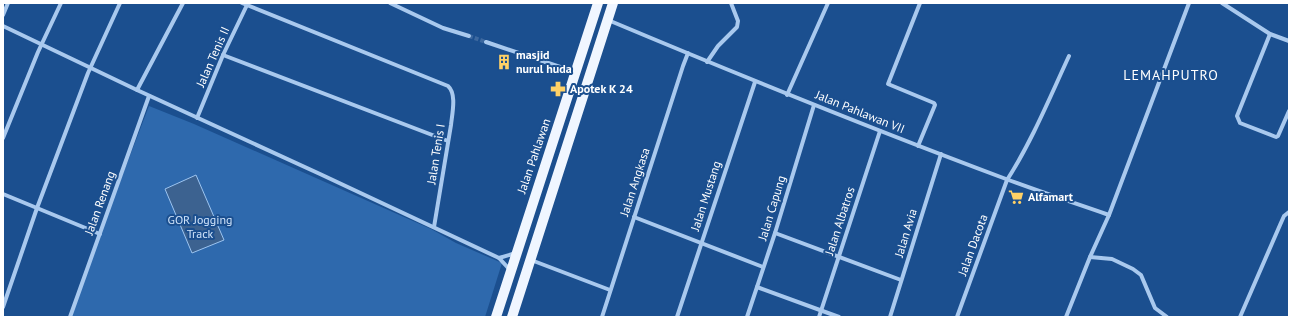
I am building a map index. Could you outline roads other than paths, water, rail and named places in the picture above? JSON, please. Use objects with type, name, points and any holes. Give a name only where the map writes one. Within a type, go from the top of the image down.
[{"type":"main road","name":"Jalan Pahlawan","points":[[496,317],[510,270],[598,3]]},
{"type":"main road","points":[[512,317],[613,3]]},
{"type":"street","points":[[3,15],[8,3]]},
{"type":"street","points":[[3,138],[41,45],[61,3]]},
{"type":"street","points":[[3,307],[37,208],[90,68],[120,3]]},
{"type":"street","points":[[137,90],[182,3]]},
{"type":"street","points":[[242,3],[247,5]]},
{"type":"street","points":[[390,3],[443,28],[469,36]]},
{"type":"street","points":[[707,62],[718,46],[738,27],[737,18],[731,3]]},
{"type":"street","points":[[787,94],[828,3]]},
{"type":"street","points":[[918,146],[935,105],[934,103],[888,84],[920,3]]},
{"type":"street","points":[[1066,317],[1109,215],[1189,3]]},
{"type":"street","points":[[1222,3],[1270,34],[1289,41]]},
{"type":"street","name":"Jalan Tenis II","points":[[197,118],[223,55],[247,5]]},
{"type":"street","name":"Jalan Tenis I","points":[[247,5],[448,86],[451,89],[453,109],[434,227]]},
{"type":"street","name":"Jalan Pahlawan VII","points":[[607,20],[754,82],[918,146],[1007,180],[1109,215]]},
{"type":"street","points":[[4,28],[499,258],[510,270]]},
{"type":"street","points":[[1270,34],[1238,116],[1238,120],[1240,123],[1276,137],[1278,136],[1289,111]]},
{"type":"street","points":[[486,42],[575,72]]},
{"type":"street","name":"Jalan Angkasa","points":[[602,317],[688,53]]},
{"type":"street","points":[[223,55],[448,141]]},
{"type":"street","name":"Jalan Dacota","points":[[957,317],[1007,180],[1016,167],[1038,123],[1069,56]]},
{"type":"street","name":"Jalan Mustang","points":[[677,317],[754,82]]},
{"type":"street","name":"Jalan Renang","points":[[70,317],[149,96]]},
{"type":"street","name":"Jalan Capung","points":[[747,317],[775,233],[814,105]]},
{"type":"street","name":"Jalan Albatros","points":[[819,317],[880,131]]},
{"type":"street","name":"Jalan Avia","points":[[890,317],[941,154]]},
{"type":"street","points":[[3,194],[100,234]]},
{"type":"street","points":[[1240,317],[1289,212]]},
{"type":"street","points":[[634,217],[763,267]]},
{"type":"street","points":[[775,233],[901,280]]},
{"type":"street","points":[[499,258],[516,253]]},
{"type":"street","points":[[1090,257],[1112,259],[1133,269],[1141,275],[1155,308],[1167,317]]},
{"type":"street","points":[[530,260],[610,290]]},
{"type":"street","points":[[757,287],[839,317]]},
{"type":"tunnel","points":[[469,36],[486,42]]},
{"type":"place","name":"masjid nurul huda","points":[[504,62]]},
{"type":"place","name":"Apotek K 24","points":[[558,89]]},
{"type":"place","name":"Alfamart","points":[[1016,197]]},
{"type":"district","name":"LEMAHPUTRO","points":[[1171,75]]},
{"type":"park label","name":"GOR Jogging Track","points":[[200,227]]}]
